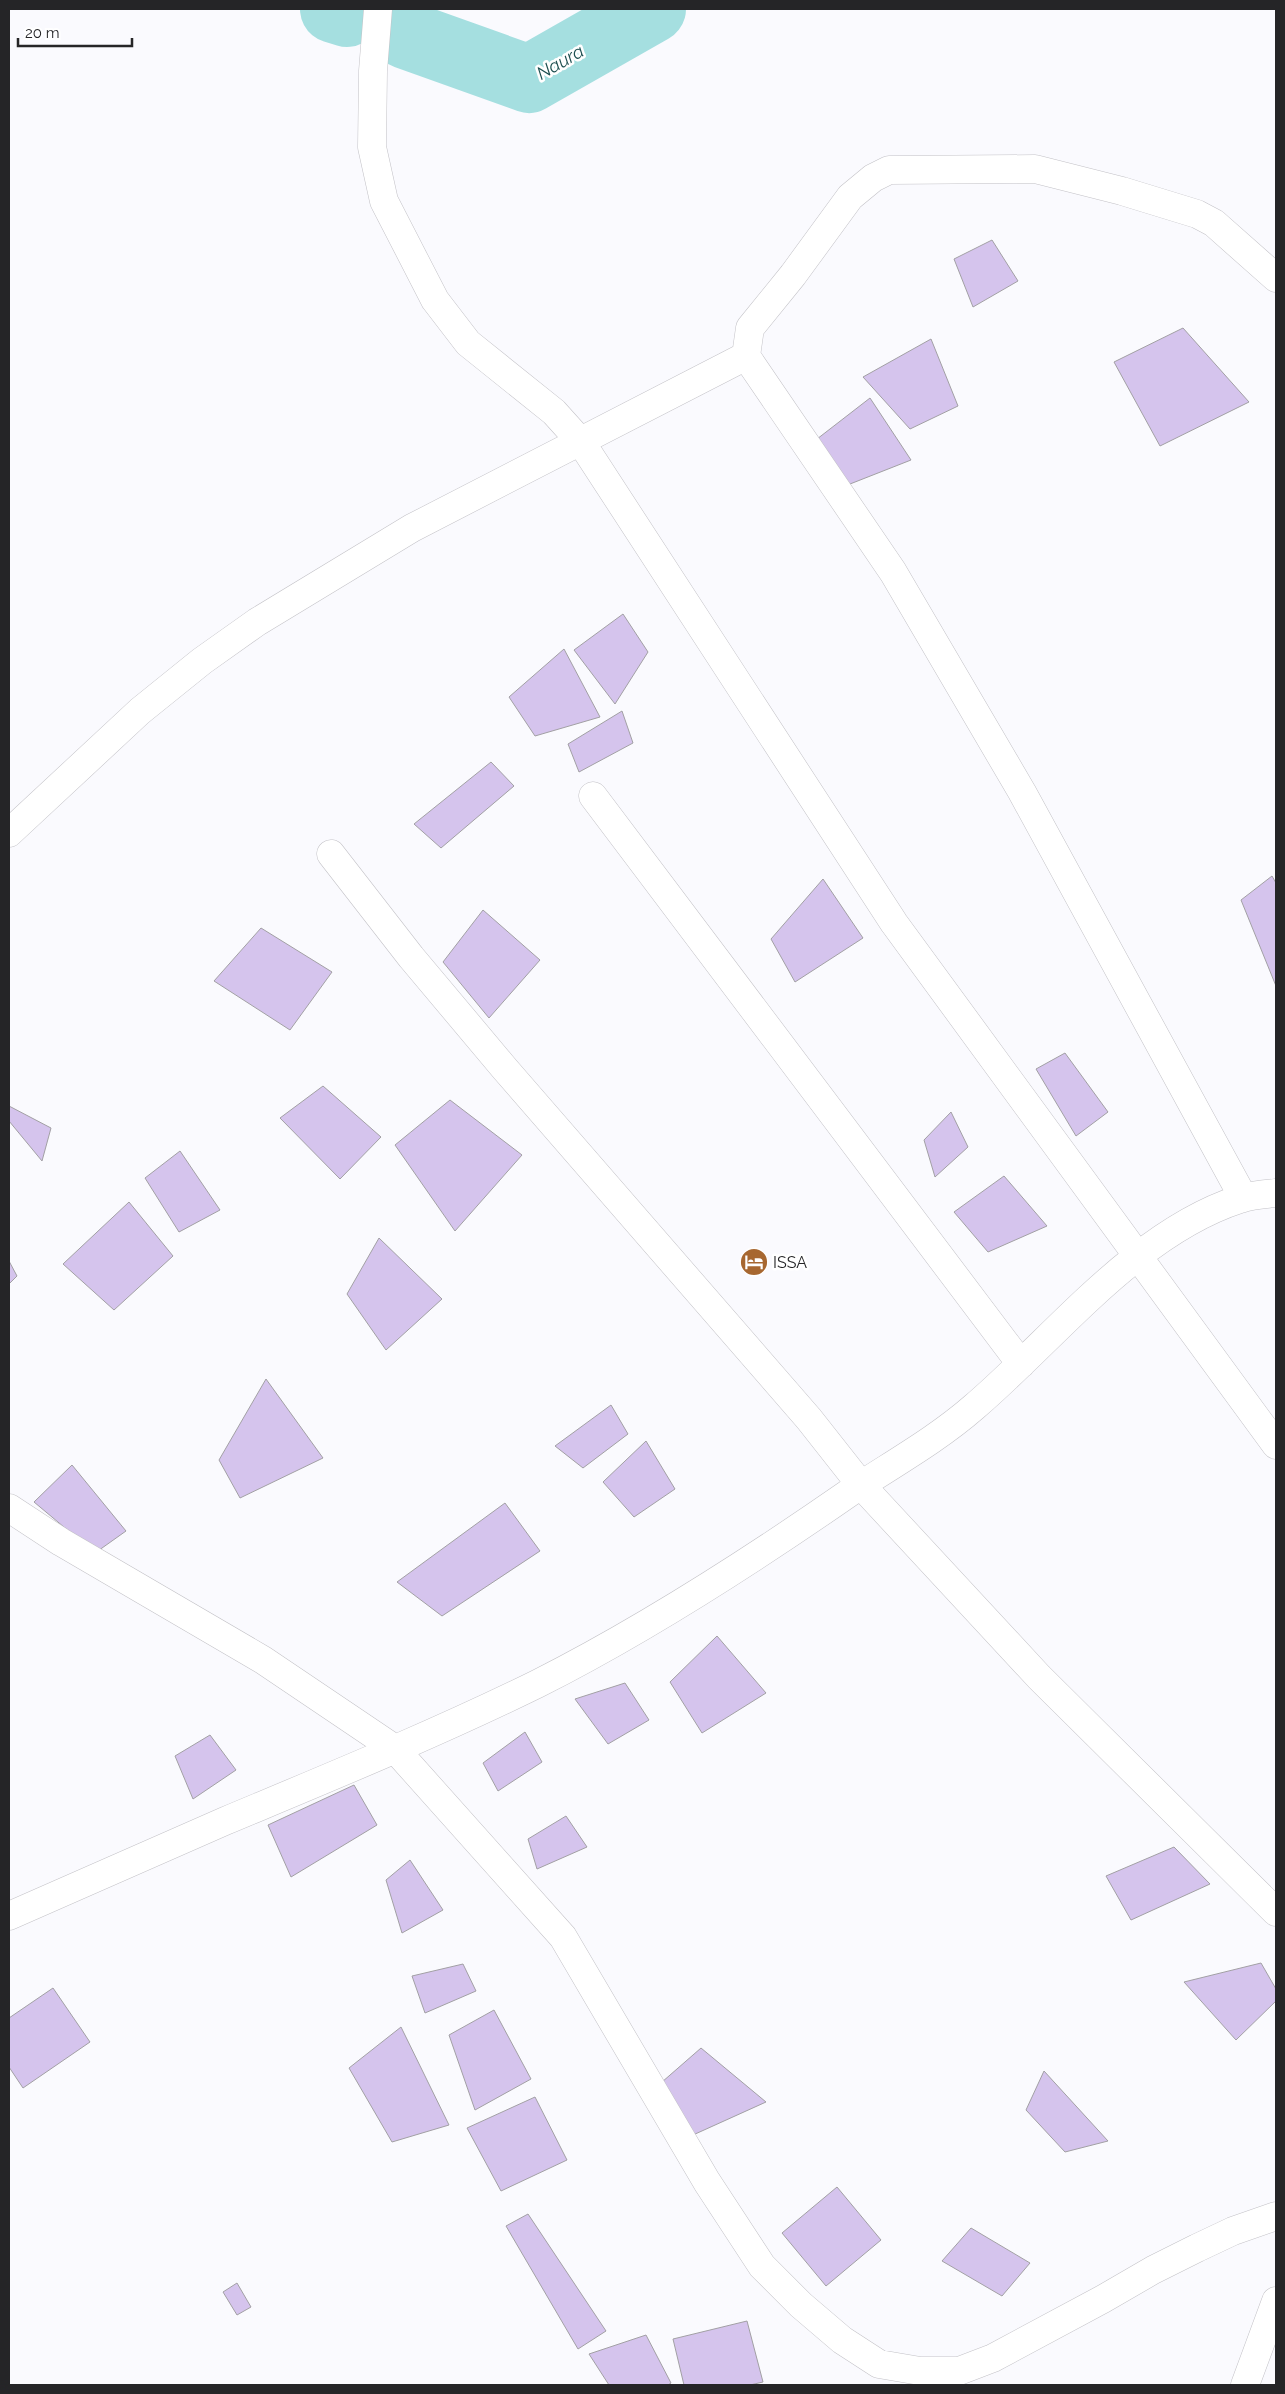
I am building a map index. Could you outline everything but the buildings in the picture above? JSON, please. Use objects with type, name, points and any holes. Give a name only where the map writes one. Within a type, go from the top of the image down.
[{"type":"street","points":[[378,9],[373,71],[372,147],[384,201],[435,300],[468,343],[554,412],[581,442],[894,923],[1276,1444]]},
{"type":"street","points":[[1243,1198],[1022,792],[893,572],[746,356],[750,328],[793,275],[850,197],[873,178],[889,170],[1035,169],[1122,191],[1197,214],[1214,223],[1276,278]]},
{"type":"street","points":[[9,833],[140,711],[202,661],[257,622],[412,528],[746,356]]},
{"type":"street","points":[[593,796],[1021,1364]]},
{"type":"street","points":[[331,854],[411,957],[505,1070],[809,1419],[861,1485],[1039,1676],[1276,1912]]},
{"type":"street","points":[[9,1916],[146,1854],[395,1750],[538,1683],[619,1639],[755,1556],[933,1439],[973,1408],[1138,1256],[1195,1219],[1243,1198],[1276,1193]]},
{"type":"street","points":[[9,1508],[62,1542],[263,1660],[395,1750],[563,1937],[707,2182],[762,2266],[801,2305],[842,2340],[879,2364],[920,2371],[960,2371],[993,2358],[1188,2252],[1232,2231],[1276,2216]]},
{"type":"street","points":[[1245,2385],[1276,2301]]},
{"type":"waterway","name":"Naura","points":[[334,9],[347,13]]},
{"type":"waterway","name":"Naura","points":[[406,35],[529,79],[652,9]]},
{"type":"place","name":"ISSA","points":[[754,1262]]}]
